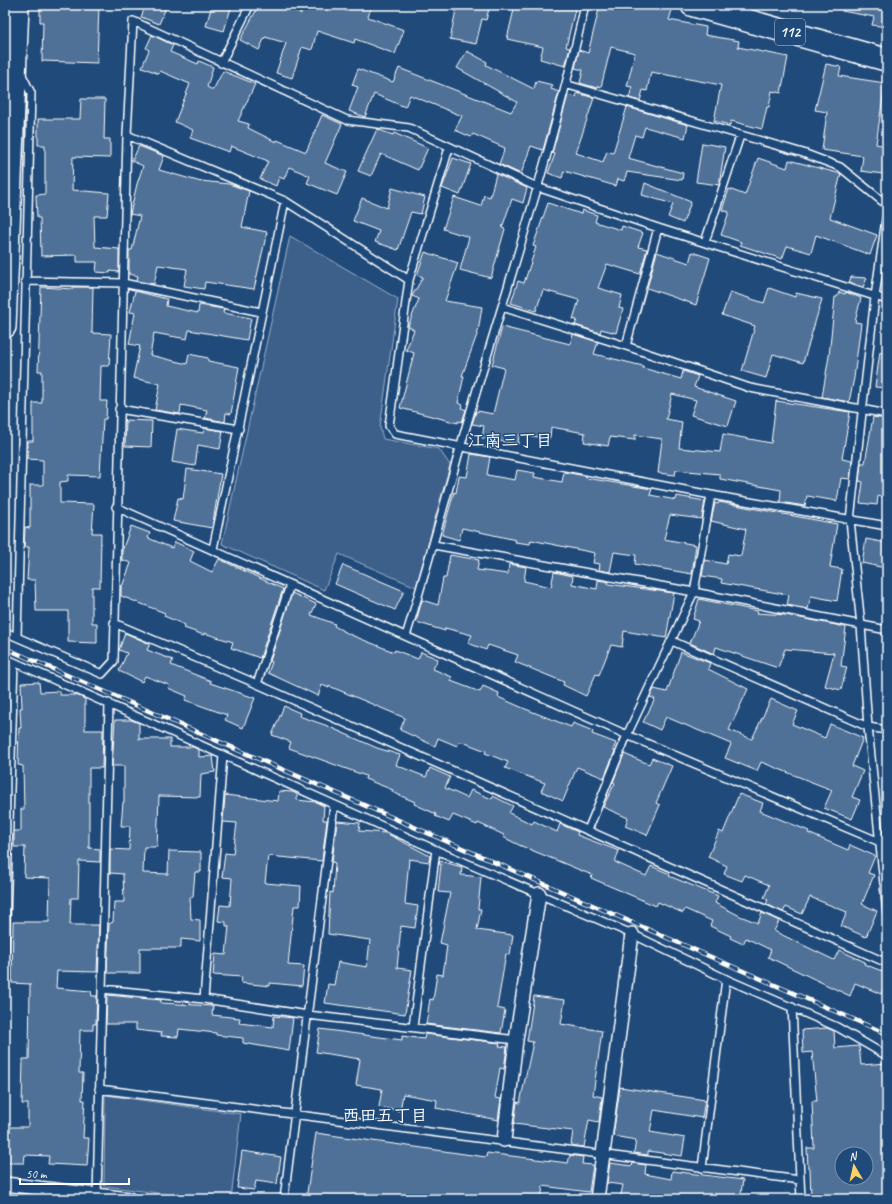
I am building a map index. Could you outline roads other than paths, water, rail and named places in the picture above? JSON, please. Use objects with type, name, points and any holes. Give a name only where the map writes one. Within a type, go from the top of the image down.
[{"type":"highway","name":"112","points":[[692,5],[887,60]]},
{"type":"main road","points":[[5,327],[18,5]]},
{"type":"street","points":[[504,1140],[516,1040],[539,894]]},
{"type":"street","points":[[597,1199],[632,934]]},
{"type":"street","points":[[5,1184],[97,1197],[130,1199]]},
{"type":"lane","points":[[222,63],[250,5]]},
{"type":"lane","points":[[406,636],[434,545],[460,447],[568,85],[586,5]]},
{"type":"lane","points":[[5,632],[102,674],[114,661],[116,507],[127,135],[133,21],[347,120],[409,128],[449,148],[537,187],[658,228],[887,300]]},
{"type":"lane","points":[[16,64],[31,93],[17,637]]},
{"type":"lane","points":[[568,85],[803,153],[840,167],[887,205]]},
{"type":"lane","points":[[127,135],[285,201],[409,280]]},
{"type":"lane","points":[[705,242],[740,136]]},
{"type":"lane","points":[[449,148],[409,280],[389,426],[395,434],[711,495],[887,526]]},
{"type":"lane","points":[[213,549],[285,201]]},
{"type":"lane","points":[[887,212],[875,297],[850,520],[861,625],[868,727],[884,844],[887,914]]},
{"type":"lane","points":[[626,346],[658,228]]},
{"type":"lane","points":[[25,281],[123,283],[261,312]]},
{"type":"lane","points":[[502,307],[626,346],[750,388],[887,414]]},
{"type":"lane","points":[[119,409],[239,429]]},
{"type":"lane","points":[[588,830],[627,735],[694,592],[711,495]]},
{"type":"lane","points":[[116,507],[627,735],[884,844]]},
{"type":"lane","points":[[434,545],[694,592],[887,630]]},
{"type":"lane","points":[[257,684],[290,585]]},
{"type":"lane","points":[[114,623],[257,684],[887,963]]},
{"type":"lane","points":[[672,641],[868,727],[887,730]]},
{"type":"lane","points":[[5,658],[109,703],[436,850],[632,934],[726,979],[837,1027],[887,1056]]},
{"type":"lane","points":[[5,951],[14,662]]},
{"type":"lane","points":[[97,1197],[109,703]]},
{"type":"lane","points":[[204,998],[223,755]]},
{"type":"lane","points":[[284,1199],[334,805]]},
{"type":"lane","points":[[413,1027],[436,850]]},
{"type":"lane","points":[[702,1168],[726,979]]},
{"type":"lane","points":[[102,989],[204,998],[308,1015],[516,1040]]},
{"type":"lane","points":[[792,1008],[801,1199]]},
{"type":"lane","points":[[99,1089],[504,1140],[603,1155],[800,1180]]},
{"type":"railway","points":[[5,648],[887,1034]]},
{"type":"district","name":"江南三丁目","points":[[510,440]]},
{"type":"district","name":"西田五丁目","points":[[385,1115]]}]
